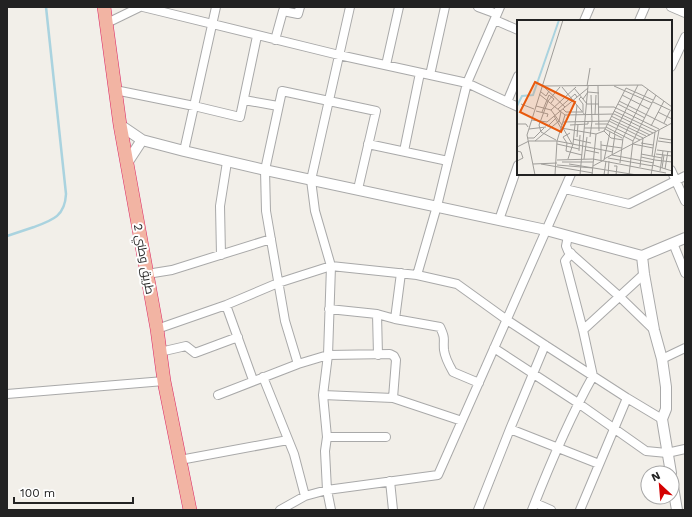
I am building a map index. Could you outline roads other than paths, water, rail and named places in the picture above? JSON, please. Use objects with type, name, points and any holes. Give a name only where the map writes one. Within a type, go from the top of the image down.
[{"type":"highway","name":"طريق وطني 2","points":[[104,7],[105,24],[120,125],[157,330],[164,381],[190,510]]},
{"type":"street","points":[[105,24],[142,7],[257,36],[467,83],[517,106]]},
{"type":"street","points":[[184,151],[216,7]]},
{"type":"street","points":[[275,40],[283,11],[298,14],[300,7]]},
{"type":"street","points":[[331,510],[327,490],[325,451],[327,437],[323,395],[328,355],[331,266],[315,211],[311,180],[350,7]]},
{"type":"street","points":[[386,65],[399,7]]},
{"type":"street","points":[[430,75],[445,7]]},
{"type":"street","points":[[478,7],[498,14],[517,29]]},
{"type":"street","points":[[584,20],[590,7]]},
{"type":"street","points":[[639,20],[645,7]]},
{"type":"street","points":[[671,7],[685,13]]},
{"type":"street","points":[[417,275],[437,206],[467,83],[498,14]]},
{"type":"street","points":[[115,90],[240,117],[257,36]]},
{"type":"street","points":[[672,65],[685,37]]},
{"type":"street","points":[[404,151],[420,73]]},
{"type":"street","points":[[507,102],[517,78]]},
{"type":"street","points":[[298,364],[285,321],[266,211],[265,170],[282,90],[376,111],[358,189]]},
{"type":"street","points":[[244,100],[278,106]]},
{"type":"street","points":[[120,125],[142,140],[227,162],[546,230],[642,256],[685,238]]},
{"type":"street","points":[[127,163],[142,140]]},
{"type":"street","points":[[368,144],[448,161]]},
{"type":"street","points":[[221,254],[220,206],[227,162]]},
{"type":"street","points":[[500,220],[517,168]]},
{"type":"street","points":[[672,172],[685,201]]},
{"type":"street","points":[[280,510],[305,496],[327,490],[438,475],[571,175]]},
{"type":"street","points":[[565,188],[629,204],[685,176]]},
{"type":"street","points":[[568,236],[566,246],[568,251],[620,297],[654,330]]},
{"type":"street","points":[[147,274],[172,270],[272,239]]},
{"type":"street","points":[[673,243],[685,273]]},
{"type":"street","points":[[551,510],[534,507],[558,447],[578,403],[593,376],[565,260],[571,254]]},
{"type":"street","points":[[642,256],[654,330],[662,359],[667,399],[666,409],[662,419],[669,465]]},
{"type":"street","points":[[157,330],[226,305],[278,283],[331,266],[417,275],[457,284],[507,320],[662,419]]},
{"type":"street","points":[[395,319],[401,273]]},
{"type":"street","points":[[583,330],[644,274]]},
{"type":"street","points":[[226,305],[253,380]]},
{"type":"street","points":[[329,309],[377,314],[440,328],[445,337],[444,349],[446,358],[453,372],[479,383]]},
{"type":"street","points":[[377,314],[378,355]]},
{"type":"street","points":[[160,352],[186,346],[195,353],[238,337]]},
{"type":"street","points":[[478,510],[545,345]]},
{"type":"street","points":[[494,348],[615,428],[646,451],[667,453],[685,449]]},
{"type":"street","points":[[662,359],[685,348]]},
{"type":"street","points":[[218,395],[253,380],[328,355],[392,355],[396,358],[393,398]]},
{"type":"street","points":[[263,377],[296,458],[305,496]]},
{"type":"street","points":[[7,394],[164,381]]},
{"type":"street","points":[[323,395],[393,398],[462,422]]},
{"type":"street","points":[[580,510],[627,398]]},
{"type":"street","points":[[510,429],[599,464]]},
{"type":"street","points":[[327,437],[386,437]]},
{"type":"street","points":[[180,460],[288,440]]},
{"type":"street","points":[[390,481],[393,510]]},
{"type":"waterway","points":[[7,236],[47,222],[57,216],[65,201],[66,194],[46,7]]}]
